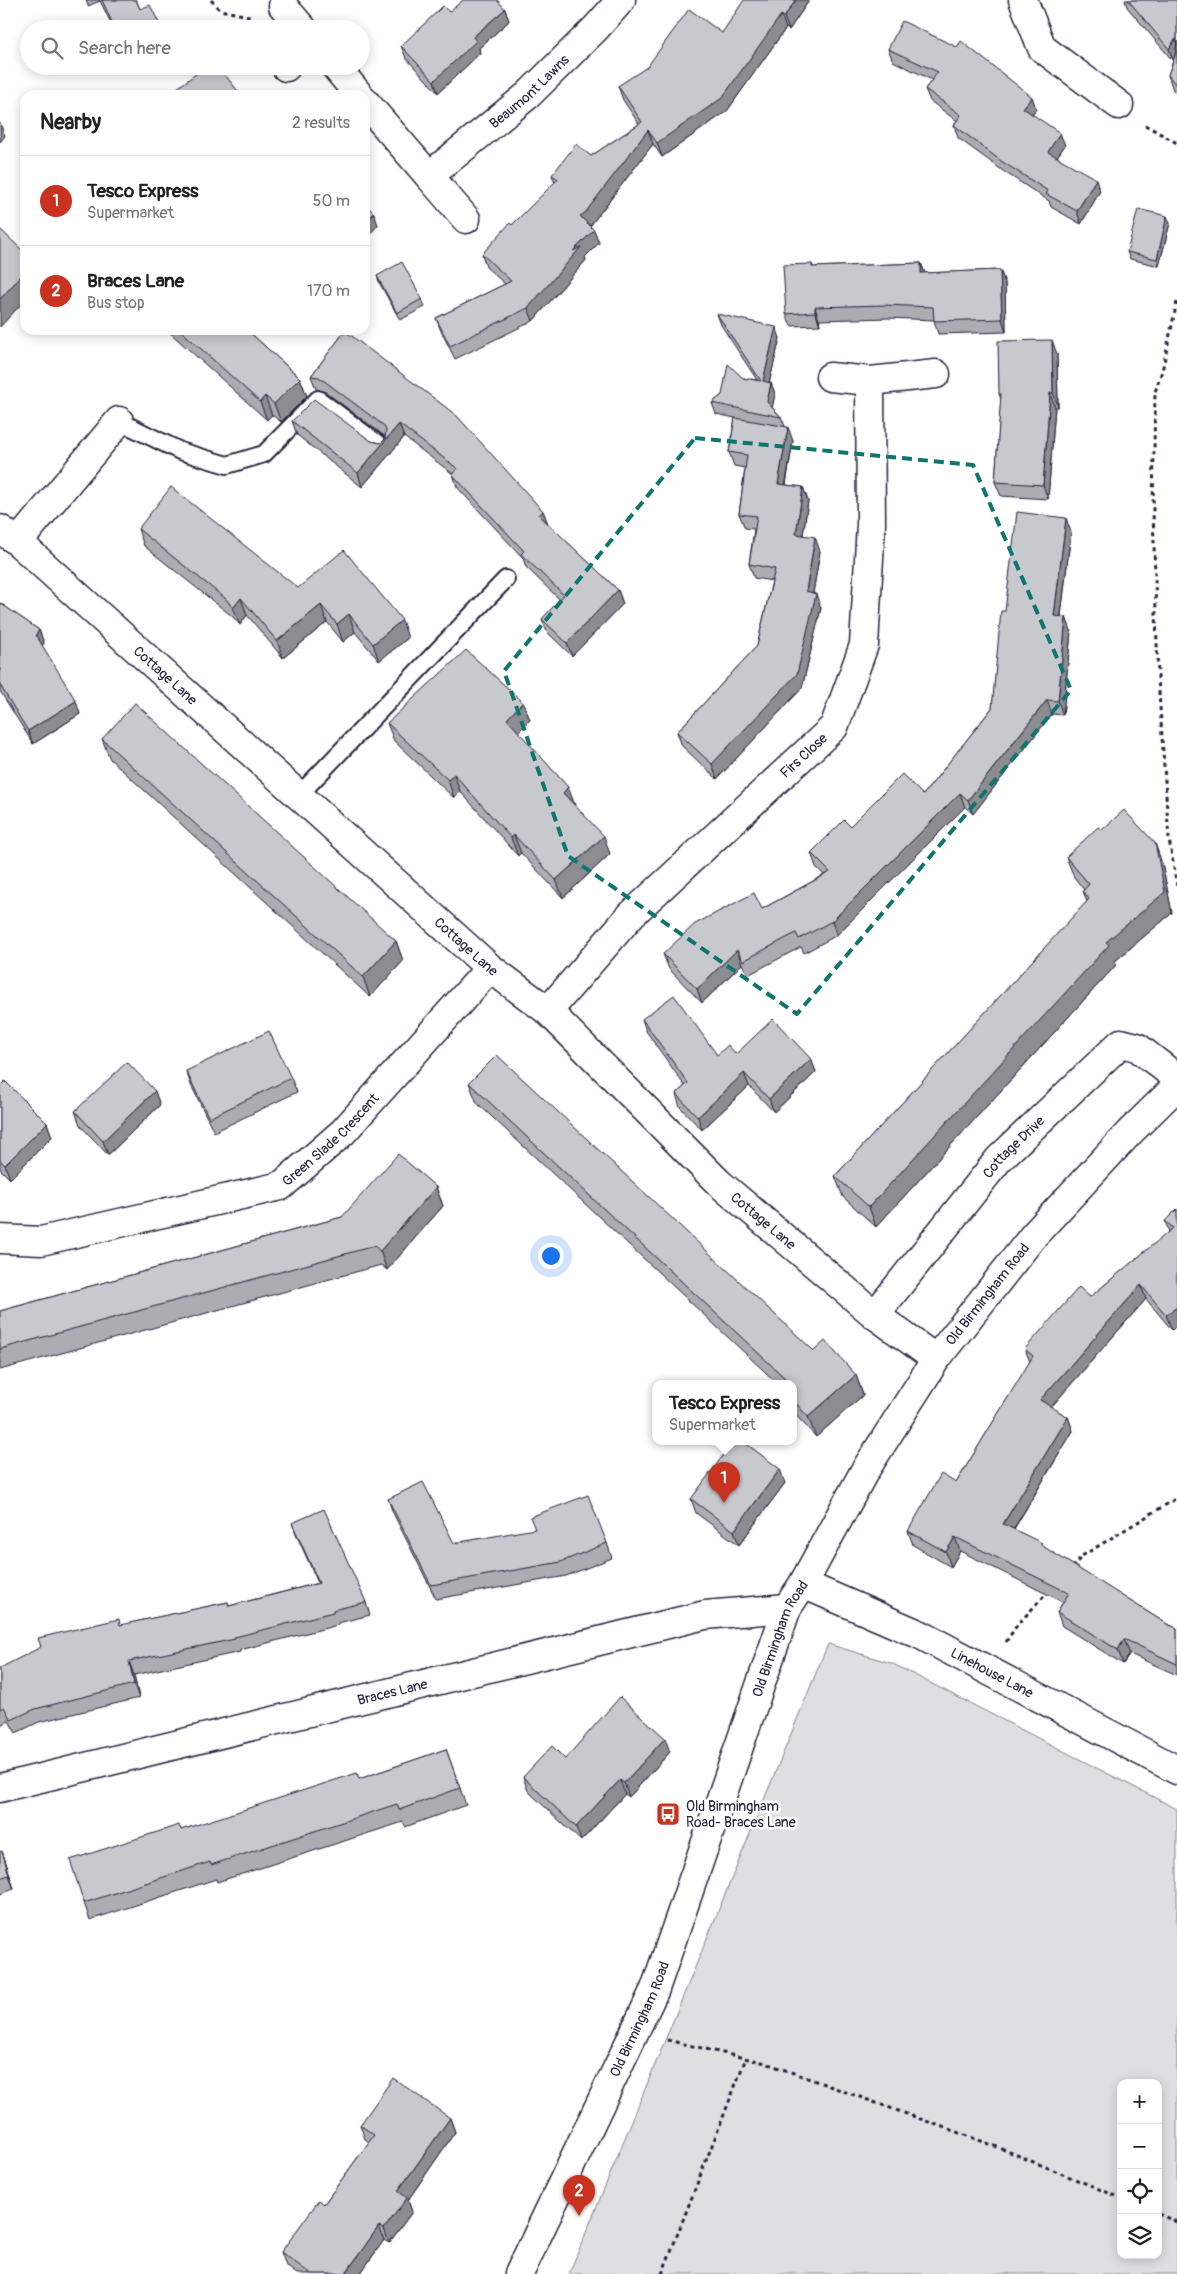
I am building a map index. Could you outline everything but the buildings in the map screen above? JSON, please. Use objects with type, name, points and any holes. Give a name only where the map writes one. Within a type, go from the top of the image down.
[{"type":"street","name":"Beaumont Lawns","points":[[429,176],[528,95],[596,28],[621,0]]},
{"type":"street","points":[[1023,0],[1042,48],[1119,105]]},
{"type":"street","points":[[283,6],[295,20]]},
{"type":"street","points":[[342,75],[355,90]]},
{"type":"street","points":[[370,108],[466,219]]},
{"type":"street","points":[[830,377],[870,381],[936,374]]},
{"type":"street","name":"Firs Close","points":[[548,1011],[631,915],[834,727],[864,645],[871,524],[870,381]]},
{"type":"street","points":[[9,536],[119,421]]},
{"type":"street","name":"Cottage Lane","points":[[9,536],[490,968],[548,1011],[719,1183],[875,1315],[936,1359]]},
{"type":"street","name":"Green Slade Crescent","points":[[0,1239],[41,1240],[281,1186],[343,1132],[490,968]]},
{"type":"street","name":"Cottage Drive","points":[[875,1315],[1000,1159],[1121,1044],[1137,1047],[1177,1078]]},
{"type":"street","name":"Old Birmingham Road","points":[[520,2274],[655,1989],[787,1608],[804,1584],[864,1472],[936,1359],[1034,1235],[1129,1133],[1177,1086]]},
{"type":"street","name":"Linehouse Lane","points":[[804,1584],[921,1636],[1177,1770]]},
{"type":"street","name":"Braces Lane","points":[[0,1788],[705,1615],[787,1608]]},
{"type":"lane","points":[[119,421],[180,451],[227,465],[264,454],[318,399],[382,447]]},
{"type":"lane","points":[[299,795],[506,579]]},
{"type":"path","points":[[211,0],[220,10],[258,18],[283,6]]},
{"type":"path","points":[[1177,302],[1162,371],[1155,392],[1153,510],[1158,678],[1169,839],[1177,886]]},
{"type":"path","points":[[1069,1570],[1082,1556],[1177,1498]]},
{"type":"path","points":[[988,1670],[1017,1625],[1050,1591]]},
{"type":"path","points":[[634,2032],[766,2063],[995,2146],[1117,2196]]},
{"type":"path","points":[[662,2274],[746,2058]]},
{"type":"path","points":[[1162,2216],[1177,2222]]},
{"type":"highlighted area","points":[[695,438],[973,465],[1071,690],[797,1014],[568,856],[504,671]]},
{"type":"shaded area","points":[[828,1644],[891,1663],[1177,1809],[1177,2274],[569,2274]]},
{"type":"place","name":"Tesco Express","points":[[724,1503]]},
{"type":"place","name":"Old Birmingham Road- Braces Lane","points":[[668,1814]]},
{"type":"place","name":"Braces Lane","points":[[579,2216]]}]
